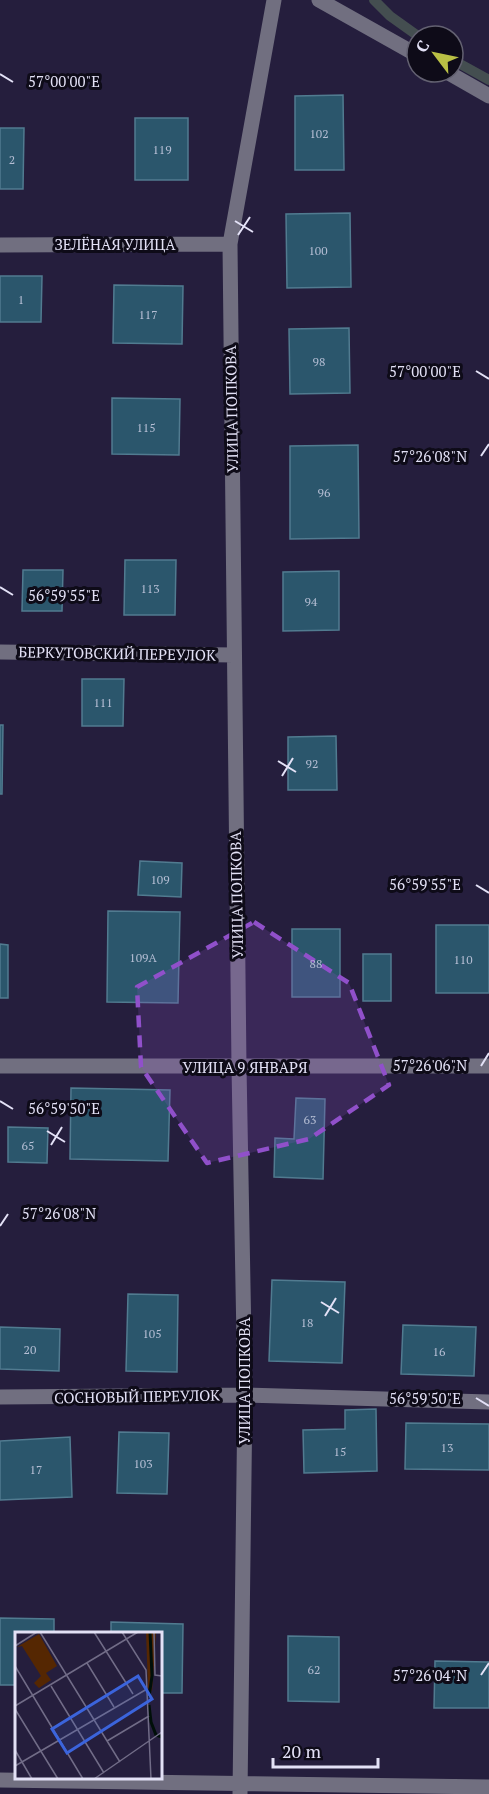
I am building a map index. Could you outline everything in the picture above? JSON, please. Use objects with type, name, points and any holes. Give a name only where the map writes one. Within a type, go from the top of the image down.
[{"type":"street","name":"УЛИЦА ПОПКОВА","points":[[240,1789],[245,1395],[230,244],[274,0]]},
{"type":"street","points":[[318,0],[405,48]]},
{"type":"street","points":[[465,82],[489,96]]},
{"type":"street","name":"ЗЕЛЁНАЯ УЛИЦА","points":[[0,245],[230,244]]},
{"type":"street","name":"БЕРКУТОВСКИЙ ПЕРЕУЛОК","points":[[0,652],[234,655]]},
{"type":"street","name":"УЛИЦА 9 ЯНВАРЯ","points":[[0,1066],[489,1066]]},
{"type":"street","name":"СОСНОВЫЙ ПЕРЕУЛОК","points":[[0,1397],[245,1395],[489,1402]]},
{"type":"street","points":[[0,1780],[240,1789],[489,1787]]},
{"type":"highlighted area","points":[[254,922],[349,983],[389,1085],[309,1139],[207,1163],[141,1067],[137,987]]},
{"type":"building","points":[[343,95],[344,170],[295,170],[295,96]]},
{"type":"building","points":[[135,118],[188,118],[188,180],[135,180]]},
{"type":"building","points":[[0,128],[24,128],[23,189],[0,189]]},
{"type":"building","points":[[350,213],[351,287],[287,288],[286,214]]},
{"type":"building","points":[[0,276],[42,276],[41,322],[0,322]]},
{"type":"building","points":[[114,285],[183,286],[182,344],[113,343]]},
{"type":"building","points":[[349,328],[350,393],[290,394],[289,329]]},
{"type":"building","points":[[112,398],[180,399],[179,455],[112,454]]},
{"type":"building","points":[[358,445],[359,538],[290,539],[290,446]]},
{"type":"building","points":[[125,560],[176,560],[175,615],[124,615]]},
{"type":"building","points":[[23,570],[63,570],[62,611],[22,611]]},
{"type":"building","points":[[339,571],[339,630],[283,631],[283,572]]},
{"type":"building","points":[[82,679],[124,679],[123,726],[82,726]]},
{"type":"building","points":[[0,725],[3,725],[2,794],[0,794]]},
{"type":"building","points":[[336,736],[337,790],[288,790],[288,737]]},
{"type":"building","points":[[140,861],[182,863],[181,897],[138,895]]},
{"type":"building","points":[[108,911],[180,912],[178,1003],[107,1002]]},
{"type":"building","points":[[436,925],[489,925],[489,993],[436,993]]},
{"type":"building","points":[[292,929],[340,929],[340,997],[292,997]]},
{"type":"building","points":[[0,944],[8,945],[8,998],[0,998]]},
{"type":"building","points":[[363,954],[391,954],[391,1001],[363,1001]]},
{"type":"building","points":[[71,1088],[170,1090],[168,1161],[70,1159]]},
{"type":"building","points":[[296,1098],[325,1099],[323,1179],[274,1177],[275,1138],[294,1139]]},
{"type":"building","points":[[8,1127],[48,1128],[47,1163],[8,1162]]},
{"type":"building","points":[[272,1280],[345,1282],[342,1363],[269,1361]]},
{"type":"building","points":[[128,1294],[178,1295],[177,1372],[126,1371]]},
{"type":"building","points":[[403,1325],[476,1327],[474,1376],[401,1374]]},
{"type":"building","points":[[0,1327],[60,1329],[59,1371],[0,1369]]},
{"type":"building","points":[[376,1409],[377,1471],[304,1473],[303,1430],[345,1429],[345,1410]]},
{"type":"building","points":[[406,1423],[489,1424],[489,1470],[405,1469]]},
{"type":"building","points":[[119,1432],[169,1433],[167,1494],[117,1493]]},
{"type":"building","points":[[70,1437],[72,1497],[0,1500],[0,1441]]},
{"type":"building","points":[[0,1618],[54,1619],[54,1632],[15,1632],[15,1685],[0,1685]]},
{"type":"building","points":[[111,1622],[183,1624],[182,1693],[162,1693],[162,1632],[111,1632]]},
{"type":"building","points":[[288,1636],[339,1637],[339,1702],[288,1701]]},
{"type":"building","points":[[435,1661],[489,1662],[489,1708],[434,1708]]},
{"type":"waterway","points":[[374,0],[405,27]]},
{"type":"waterway","points":[[465,67],[489,80]]}]
